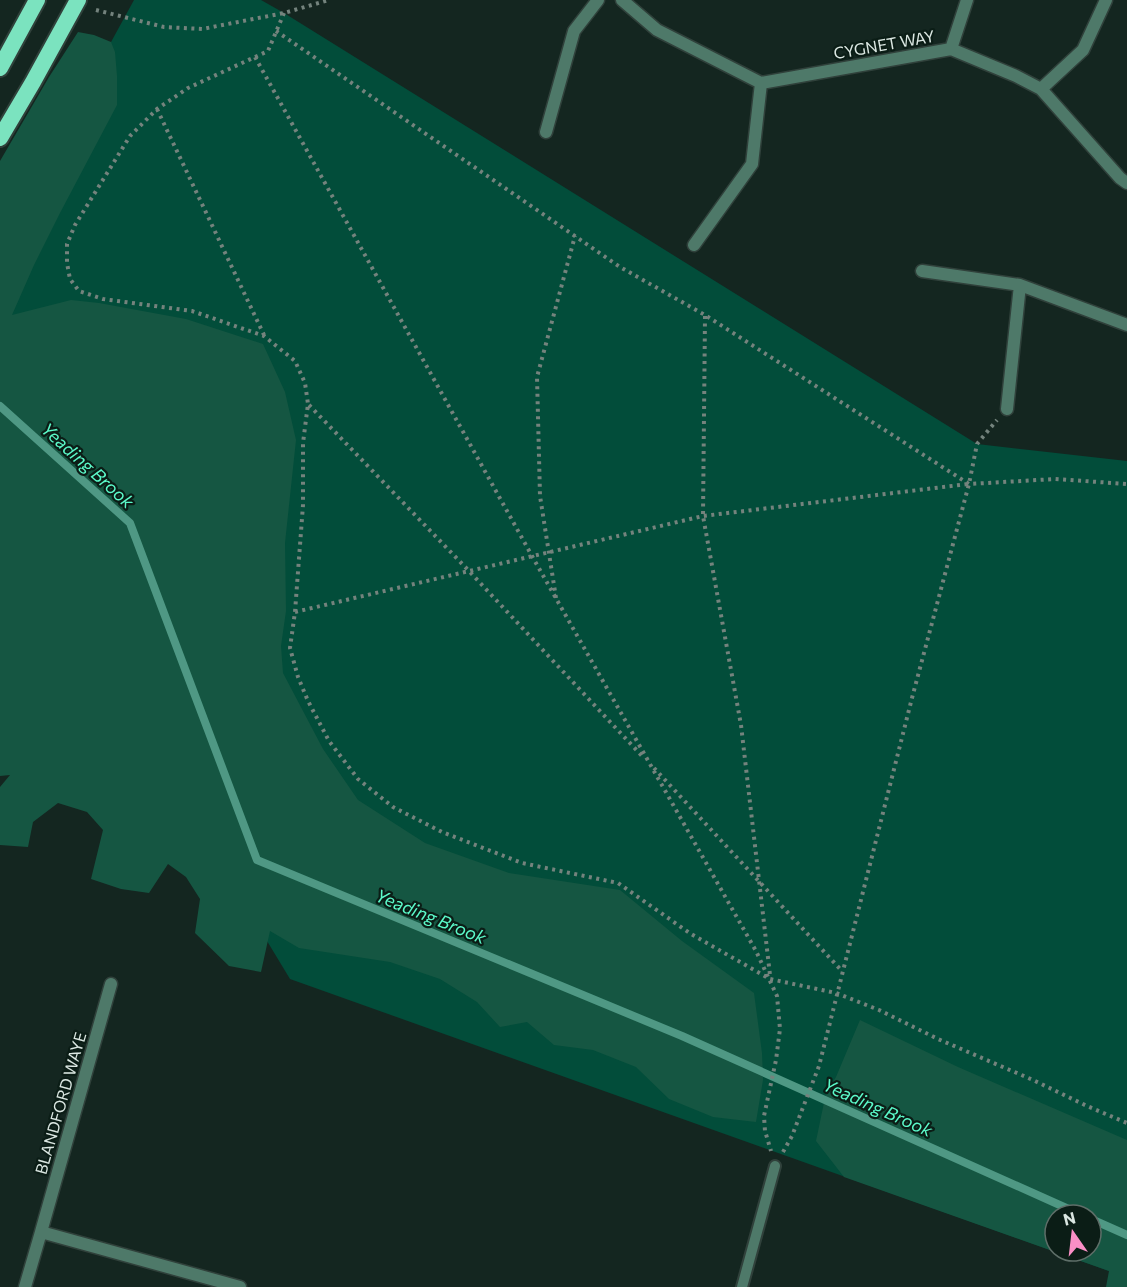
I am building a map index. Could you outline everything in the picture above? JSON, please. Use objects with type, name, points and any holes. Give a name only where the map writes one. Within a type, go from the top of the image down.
[{"type":"highway","points":[[0,68],[36,0]]},
{"type":"highway","points":[[0,138],[78,0]]},
{"type":"street","points":[[546,132],[574,31],[598,0]]},
{"type":"street","points":[[622,0],[657,30],[761,83],[752,164],[694,245]]},
{"type":"street","points":[[951,49],[967,0]]},
{"type":"street","points":[[1041,89],[1083,50],[1106,0]]},
{"type":"street","name":"CYGNET WAY","points":[[761,83],[951,49],[1041,89],[1127,183]]},
{"type":"street","points":[[922,271],[1020,285],[1127,325]]},
{"type":"street","points":[[1007,409],[1020,285]]},
{"type":"street","name":"BLANDFORD WAYE","points":[[25,1287],[111,984]]},
{"type":"street","points":[[40,1232],[240,1287]]},
{"type":"lane","points":[[742,1287],[776,1166]]},
{"type":"path","points":[[96,10],[164,27],[201,29],[284,13],[329,0]]},
{"type":"path","points":[[284,13],[268,51],[188,88],[157,110],[130,136],[75,225],[67,244],[67,263],[70,279],[79,291],[103,299],[192,311],[264,336],[295,361],[304,383],[308,404],[303,443],[303,506],[290,648],[308,701],[329,741],[358,779],[393,807],[442,832],[522,863],[618,882],[691,933],[770,979],[836,993],[879,1010],[938,1039],[1127,1123]]},
{"type":"path","points":[[276,31],[620,267],[705,315],[969,484]]},
{"type":"path","points":[[255,57],[770,979],[777,996],[780,1029],[764,1116],[765,1131],[776,1166]]},
{"type":"path","points":[[157,110],[264,336]]},
{"type":"path","points":[[557,600],[540,496],[537,377],[575,236]]},
{"type":"path","points":[[705,315],[703,516],[741,725],[770,979]]},
{"type":"path","points":[[308,404],[469,571],[842,971]]},
{"type":"path","points":[[792,1136],[819,1066],[909,709],[969,484],[977,444],[1007,409]]},
{"type":"path","points":[[295,612],[703,516],[969,484],[1055,478],[1127,484]]},
{"type":"green space","points":[[134,0],[261,0],[977,444],[1127,461],[1127,1287],[1109,1271],[1087,1263],[1103,1263],[1103,1203],[1043,1203],[1043,1247],[290,979],[232,883],[42,769],[0,245]]},
{"type":"green space","points":[[78,32],[111,42],[115,52],[117,105],[34,265],[12,315],[71,300],[99,303],[186,319],[263,344],[285,392],[296,440],[285,543],[286,611],[281,646],[283,673],[323,749],[358,800],[425,843],[509,873],[620,890],[682,941],[754,993],[763,1080],[756,1122],[713,1117],[669,1099],[636,1067],[593,1050],[554,1045],[527,1022],[500,1027],[477,1002],[440,979],[390,962],[299,948],[270,931],[261,972],[229,966],[195,933],[200,899],[186,877],[168,864],[149,893],[121,889],[91,879],[103,830],[87,812],[58,803],[33,822],[28,847],[0,845],[0,787],[10,775],[0,776],[0,161]]},
{"type":"green space","points":[[860,1020],[958,1067],[1127,1140],[1127,1287],[1106,1287],[1109,1271],[1086,1263],[1103,1263],[1103,1203],[1043,1203],[1043,1248],[844,1177],[816,1141],[826,1093],[836,1077]]},
{"type":"waterway","name":"Yeading Brook","points":[[0,406],[130,523],[257,860],[682,1036],[1055,1203]]},
{"type":"waterway","name":"Yeading Brook","points":[[1103,1224],[1127,1235]]}]
